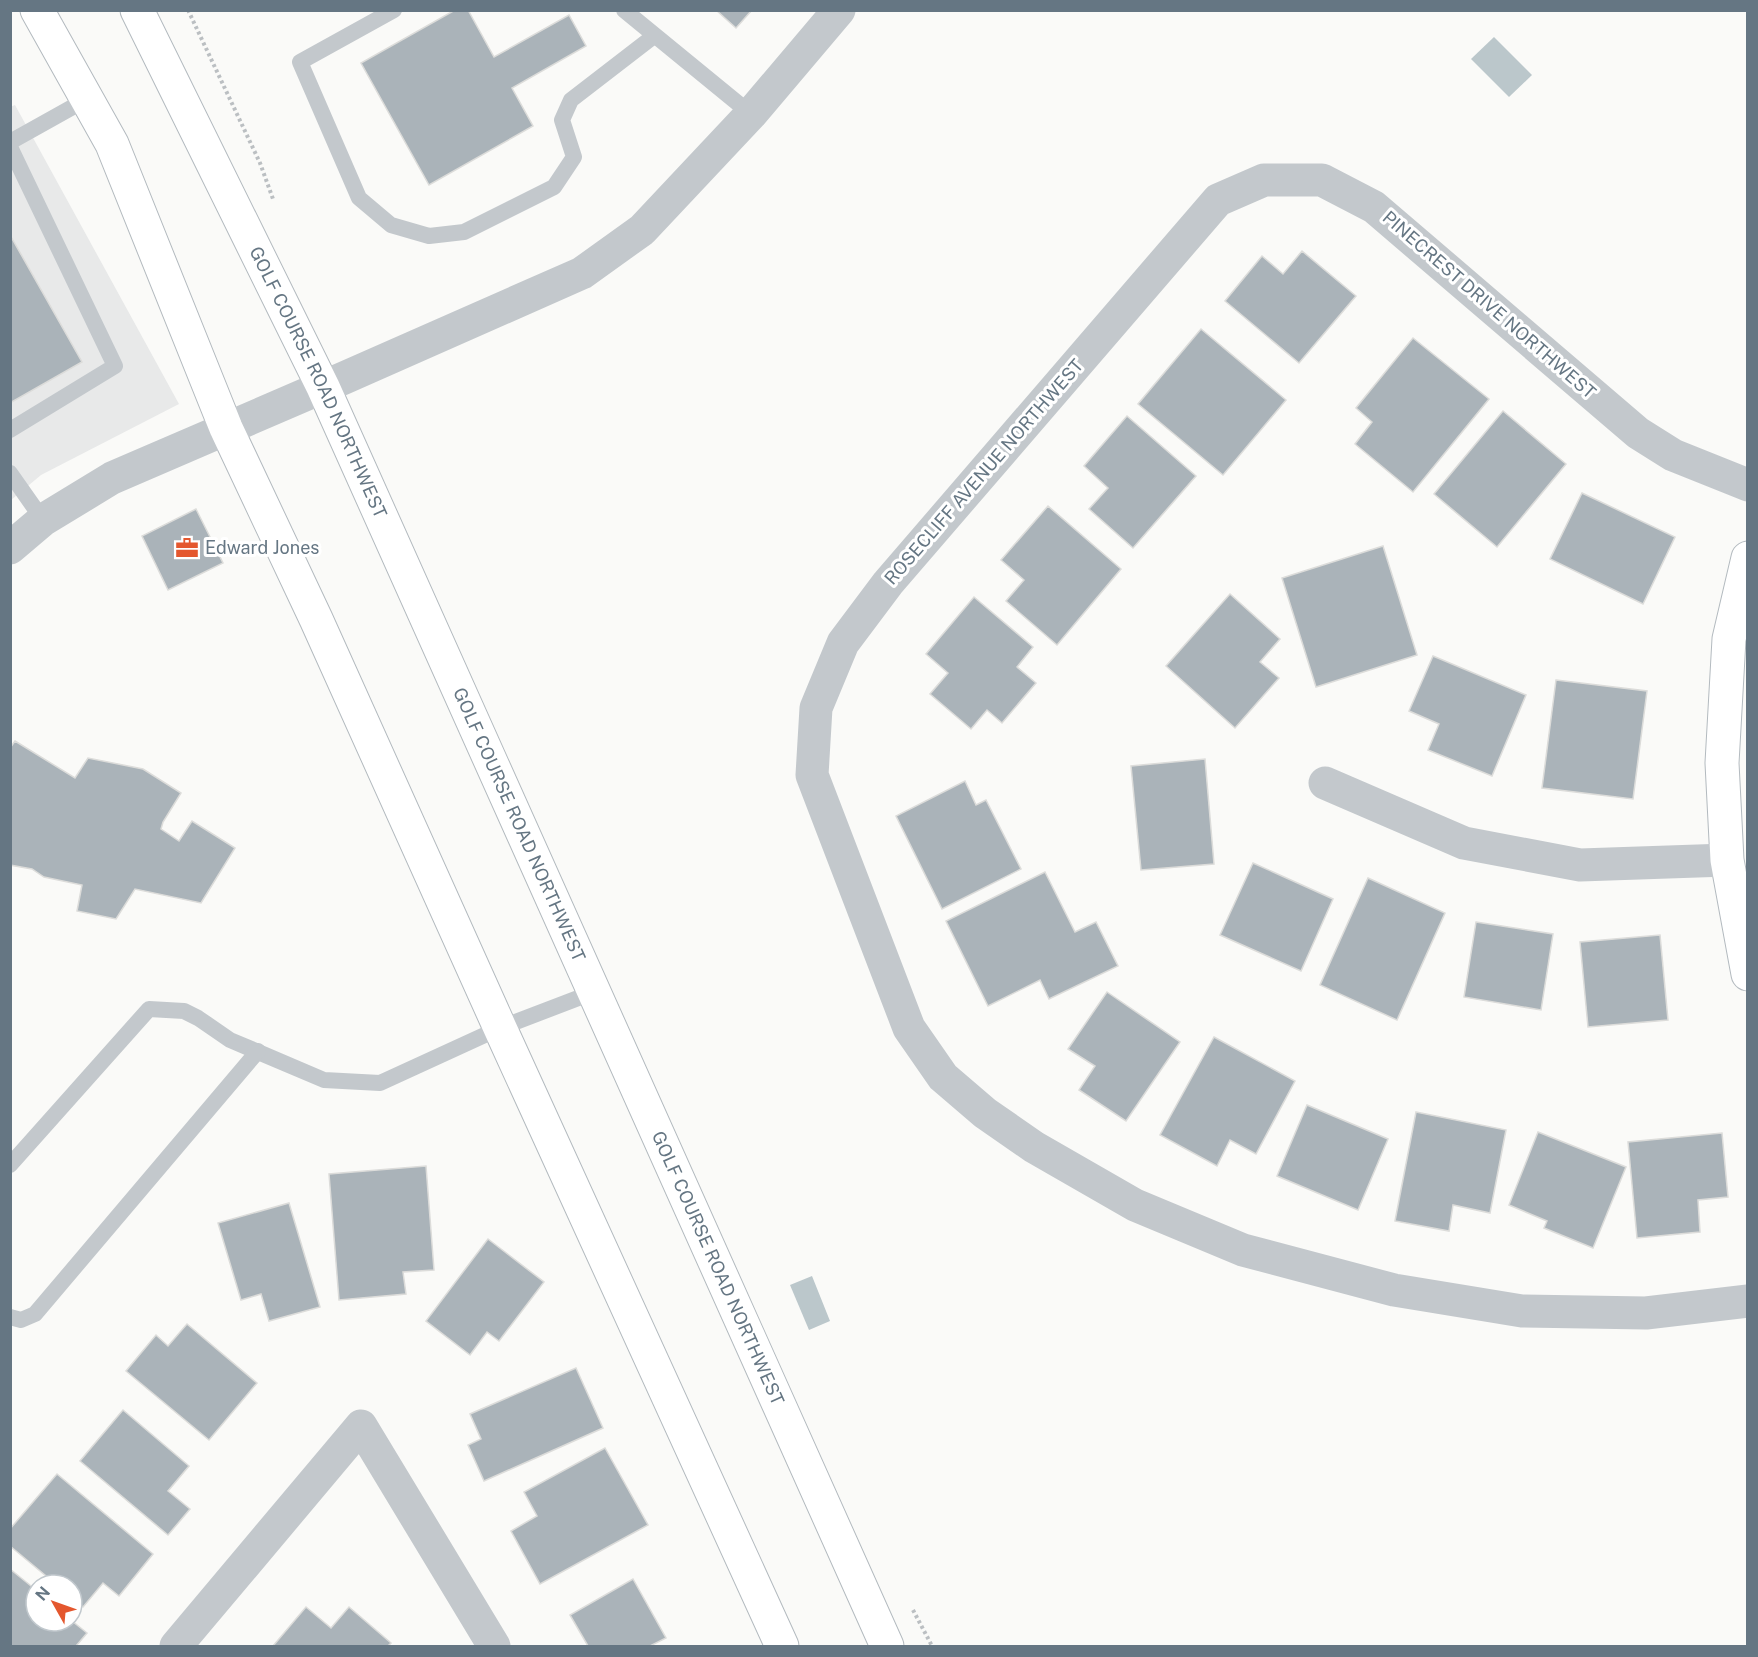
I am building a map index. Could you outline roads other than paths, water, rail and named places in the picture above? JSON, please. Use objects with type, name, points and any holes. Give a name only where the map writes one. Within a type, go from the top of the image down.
[{"type":"main road","points":[[37,10],[112,144],[226,428],[321,630],[782,1647]]},
{"type":"main road","name":"GOLF COURSE ROAD NORTHWEST","points":[[137,10],[323,387],[887,1647]]},
{"type":"main road","points":[[1748,558],[1729,639],[1722,763],[1727,860],[1748,974]]},
{"type":"street","points":[[10,548],[44,520],[112,478],[582,273],[642,230],[751,114],[839,10]]},
{"type":"street","name":"PINECREST DRIVE NORTHWEST","points":[[1218,200],[1264,180],[1322,180],[1374,207],[1638,433],[1673,455],[1748,485]]},
{"type":"street","name":"ROSECLIFF AVENUE NORTHWEST","points":[[1218,200],[888,583],[843,643],[816,708],[812,775],[909,1028],[943,1077],[984,1113],[1034,1148],[1125,1199],[1243,1250],[1394,1290],[1522,1311],[1646,1313],[1748,1301]]},
{"type":"street","points":[[1325,783],[1464,843],[1580,865],[1727,860]]},
{"type":"street","points":[[176,1647],[361,1426],[494,1647]]},
{"type":"lane","points":[[394,10],[300,62],[359,198],[391,225],[429,236],[464,232],[554,188],[574,157],[562,120],[571,100],[654,36]]},
{"type":"lane","points":[[624,10],[751,114]]},
{"type":"lane","points":[[10,142],[87,99]]},
{"type":"lane","points":[[10,147],[115,366],[10,430]]},
{"type":"lane","points":[[10,473],[44,520]]},
{"type":"lane","points":[[10,1165],[149,1009],[184,1011],[230,1040],[324,1080],[380,1083],[500,1028],[594,992]]},
{"type":"lane","points":[[10,1317],[21,1320],[34,1314],[258,1051]]},
{"type":"place","name":"Edward Jones","points":[[187,548]]}]
